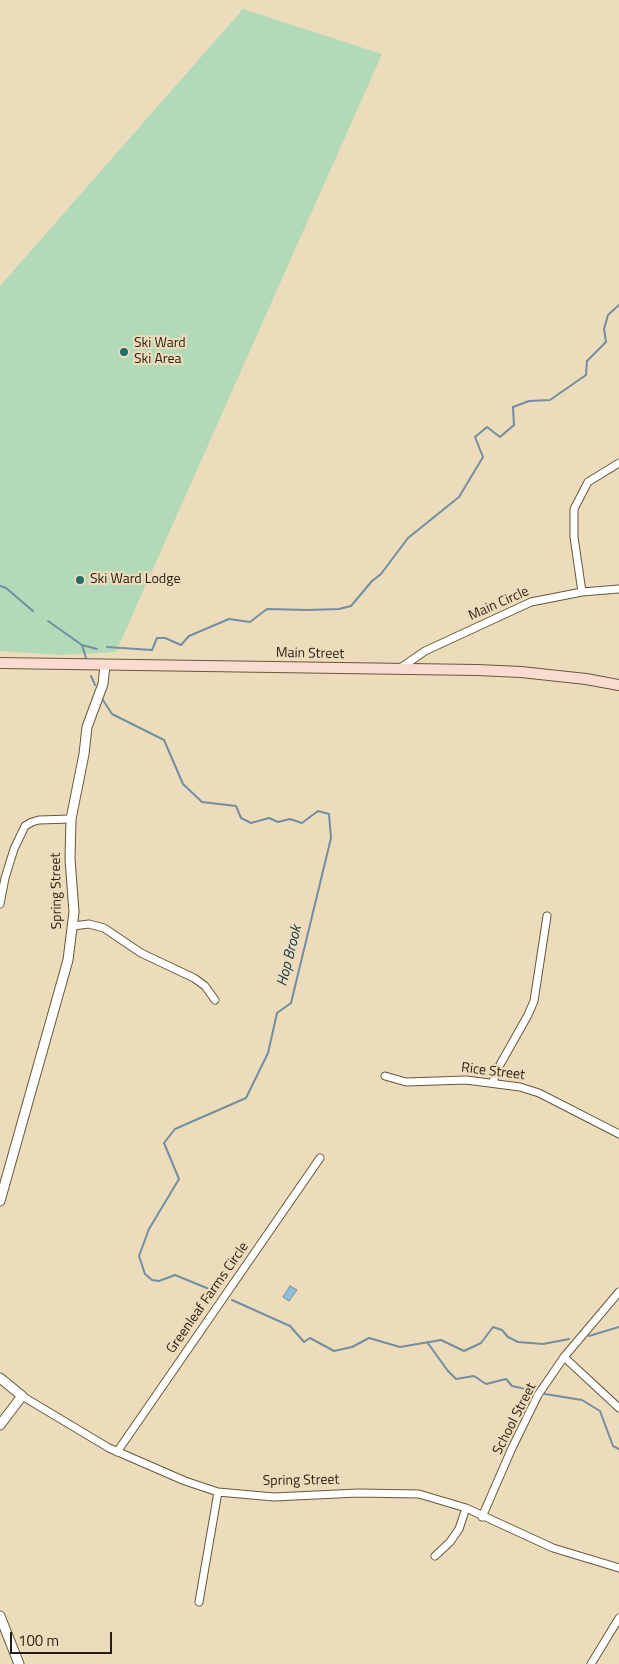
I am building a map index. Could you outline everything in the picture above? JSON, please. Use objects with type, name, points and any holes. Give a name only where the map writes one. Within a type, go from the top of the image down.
[{"type":"main road","name":"Main Street","points":[[0,663],[521,672],[586,679],[619,685]]},
{"type":"street","points":[[582,592],[574,537],[574,509],[588,482],[619,463]]},
{"type":"street","name":"Main Circle","points":[[399,669],[425,651],[531,602],[582,592],[619,589]]},
{"type":"street","name":"Spring Street","points":[[0,1201],[68,960],[74,912],[70,859],[71,819],[88,727],[92,710],[103,684],[105,665]]},
{"type":"street","points":[[0,904],[5,878],[14,849],[26,826],[39,820],[71,819]]},
{"type":"street","points":[[493,1082],[497,1070],[534,1001],[547,916]]},
{"type":"street","points":[[73,926],[89,924],[104,928],[141,953],[194,978],[205,986],[215,1000]]},
{"type":"street","name":"Rice Street","points":[[385,1076],[406,1082],[455,1080],[493,1082],[520,1087],[534,1091],[619,1134]]},
{"type":"street","name":"Greenleaf Farms Circle","points":[[117,1452],[320,1158]]},
{"type":"street","name":"School Street","points":[[482,1517],[538,1395],[564,1357],[619,1292]]},
{"type":"street","points":[[564,1357],[619,1408]]},
{"type":"street","name":"Spring Street","points":[[0,1378],[22,1396],[55,1417],[117,1452],[184,1481],[218,1492],[274,1497],[419,1494],[466,1508],[553,1548],[619,1568]]},
{"type":"street","points":[[0,1425],[22,1396]]},
{"type":"street","points":[[199,1602],[218,1492]]},
{"type":"street","points":[[435,1556],[450,1542],[459,1529],[466,1508]]},
{"type":"street","points":[[0,1616],[19,1664]]},
{"type":"street","points":[[591,1664],[619,1618]]},
{"type":"green space","name":"Ski Ward Ski Area","points":[[243,9],[382,54],[116,652],[60,655],[0,651],[0,286]]},
{"type":"water","points":[[290,1286],[297,1290],[289,1301],[283,1297]]},
{"type":"waterway","points":[[107,647],[152,650],[157,638],[165,638],[181,645],[189,636],[229,619],[250,622],[267,609],[339,609],[351,606],[372,581],[381,574],[408,538],[459,497],[483,457],[475,437],[487,427],[500,437],[514,425],[513,407],[529,401],[550,400],[586,375],[587,361],[606,342],[604,329],[608,315],[619,305]]},
{"type":"waterway","name":"Hop Brook","points":[[0,586],[6,588],[33,611]]},
{"type":"waterway","name":"Hop Brook","points":[[48,621],[82,645],[86,658]]},
{"type":"waterway","points":[[82,645],[97,649]]},
{"type":"waterway","name":"Hop Brook","points":[[91,676],[95,685]]},
{"type":"waterway","name":"Hop Brook","points":[[103,700],[112,714],[164,740],[183,784],[202,802],[236,806],[241,818],[251,823],[269,818],[278,822],[290,819],[302,823],[318,811],[329,814],[331,838],[291,1003],[277,1013],[268,1053],[246,1098],[175,1129],[164,1143],[179,1179],[149,1229],[139,1256],[145,1274],[152,1280],[159,1281],[175,1275],[214,1291]]},
{"type":"waterway","name":"Hop Brook","points":[[232,1300],[290,1326],[304,1342],[310,1338],[334,1351],[352,1347],[369,1338],[400,1347],[441,1340],[464,1351],[481,1343],[493,1327],[502,1330],[508,1337],[518,1342],[543,1344],[569,1339]]},
{"type":"waterway","name":"Hop Brook","points":[[589,1336],[619,1327]]},
{"type":"waterway","points":[[427,1342],[456,1379],[474,1376],[486,1384],[506,1379],[512,1386],[534,1391]]},
{"type":"waterway","points":[[545,1394],[582,1400],[600,1411],[613,1446],[619,1449]]},
{"type":"place","name":"Ski Ward Ski Area","points":[[124,352]]},
{"type":"place","name":"Ski Ward Lodge","points":[[80,580]]}]
